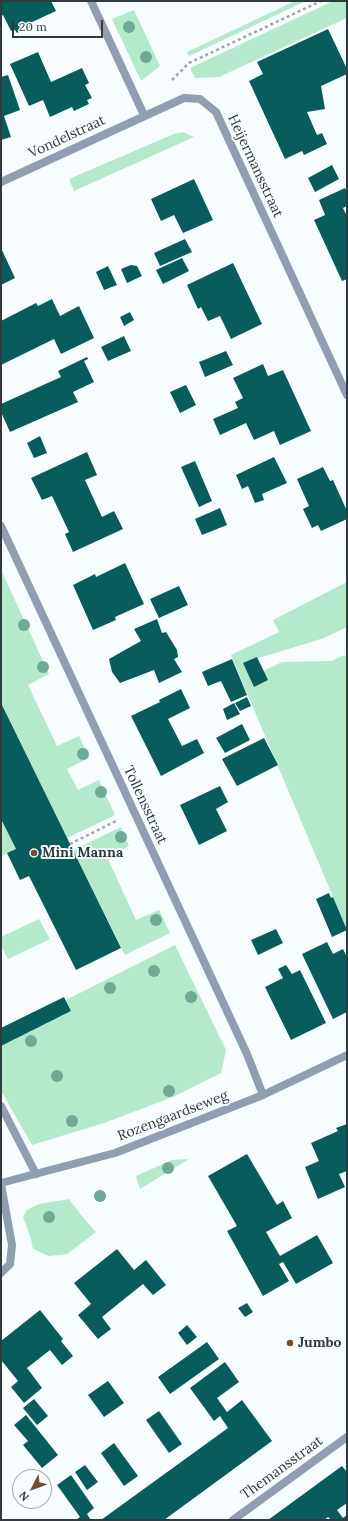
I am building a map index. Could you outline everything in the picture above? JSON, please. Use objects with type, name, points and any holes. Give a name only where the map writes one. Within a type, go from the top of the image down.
[{"type":"street","points":[[91,1],[144,116]]},
{"type":"street","name":"Heijermansstraat","points":[[144,116],[184,98],[200,99],[216,112],[347,395]]},
{"type":"street","name":"Vondelstraat","points":[[1,182],[144,116]]},
{"type":"street","name":"Tollensstraat","points":[[1,526],[247,1054],[263,1095]]},
{"type":"street","name":"Rozengaardseweg","points":[[1,1184],[115,1153],[263,1095],[347,1055]]},
{"type":"street","points":[[1,1106],[36,1174]]},
{"type":"street","points":[[1,1184],[12,1245],[10,1264],[1,1273]]},
{"type":"street","name":"Themansstraat","points":[[233,1520],[347,1437]]},
{"type":"path","points":[[168,85],[189,63],[321,1]]},
{"type":"path","points":[[70,844],[134,812]]},
{"type":"green space","points":[[295,1],[306,1],[189,56],[187,52]]},
{"type":"green space","points":[[333,1],[347,1],[347,18],[219,77],[195,78],[190,68]]},
{"type":"green space","points":[[134,10],[160,66],[141,81],[112,19]]},
{"type":"green space","points":[[183,132],[194,137],[74,191],[69,179],[174,134]]},
{"type":"green space","points":[[1,570],[49,674],[28,685],[57,746],[79,736],[89,758],[67,769],[78,790],[99,780],[115,815],[67,838],[1,703]]},
{"type":"green space","points":[[347,582],[347,627],[324,638],[253,660],[259,673],[282,662],[331,661],[345,655],[347,660],[347,930],[231,655],[279,632],[273,620]]},
{"type":"green space","points":[[1,819],[16,849],[1,856]]},
{"type":"green space","points":[[121,827],[129,846],[107,857],[136,920],[159,910],[170,933],[125,955],[73,850]]},
{"type":"green space","points":[[39,919],[50,939],[8,959],[1,946],[1,937]]},
{"type":"green space","points":[[175,945],[226,1050],[221,1073],[173,1097],[104,1123],[32,1145],[1,1091],[1,1046],[71,1011],[66,1000]]},
{"type":"green space","points":[[189,1159],[140,1189],[136,1176],[172,1160]]},
{"type":"green space","points":[[69,1199],[96,1232],[67,1254],[49,1256],[33,1249],[23,1217],[27,1210],[39,1204]]},
{"type":"building","points":[[1,1],[51,1],[56,11],[30,23],[32,26],[17,33],[15,30],[11,31],[3,15],[1,16]]},
{"type":"building","points":[[328,29],[347,69],[347,74],[321,86],[325,109],[307,112],[317,135],[322,133],[327,144],[304,155],[302,151],[285,159],[249,81],[263,74],[257,62]]},
{"type":"building","points":[[38,52],[51,82],[82,68],[89,83],[85,85],[92,98],[87,100],[89,104],[74,111],[72,107],[50,117],[43,100],[29,106],[10,64]]},
{"type":"building","points":[[8,75],[20,110],[4,116],[11,137],[1,140],[1,77]]},
{"type":"building","points":[[332,165],[339,179],[315,192],[308,178]]},
{"type":"building","points":[[194,179],[213,220],[183,233],[174,215],[161,221],[151,199]]},
{"type":"building","points":[[345,188],[347,192],[347,206],[343,208],[347,216],[347,279],[342,281],[314,220],[325,215],[319,200]]},
{"type":"building","points":[[185,239],[192,252],[160,266],[154,253]]},
{"type":"building","points":[[1,248],[15,278],[1,285]]},
{"type":"building","points":[[182,258],[189,271],[163,284],[156,270]]},
{"type":"building","points":[[233,263],[262,324],[231,339],[220,316],[208,321],[201,307],[198,309],[187,285]]},
{"type":"building","points":[[131,265],[137,266],[142,276],[127,283],[121,269]]},
{"type":"building","points":[[108,266],[117,285],[104,290],[96,272]]},
{"type":"building","points":[[52,299],[60,316],[79,306],[94,338],[61,354],[54,339],[1,365],[1,321],[36,303],[38,306]]},
{"type":"building","points":[[130,312],[134,320],[124,326],[120,317]]},
{"type":"building","points":[[124,336],[131,351],[108,361],[101,347]]},
{"type":"building","points":[[226,351],[233,365],[205,377],[199,362]]},
{"type":"building","points":[[87,357],[88,359],[84,361],[94,382],[73,392],[78,402],[10,432],[1,412],[1,404],[61,377],[58,371]]},
{"type":"building","points":[[263,364],[268,376],[283,370],[311,431],[280,445],[274,431],[254,440],[246,423],[220,435],[213,419],[238,408],[235,402],[243,398],[233,378]]},
{"type":"building","points":[[186,385],[196,405],[180,413],[170,392]]},
{"type":"building","points":[[40,436],[47,453],[34,458],[27,443]]},
{"type":"building","points":[[87,452],[97,475],[85,480],[102,517],[114,511],[123,529],[73,552],[65,534],[69,532],[52,496],[42,500],[31,478]]},
{"type":"building","points":[[274,457],[287,483],[262,494],[264,500],[255,503],[248,486],[242,489],[236,475]]},
{"type":"building","points":[[195,461],[212,501],[199,507],[181,467]]},
{"type":"building","points":[[323,467],[330,481],[333,480],[347,511],[347,519],[321,531],[318,525],[312,528],[303,509],[309,506],[297,479]]},
{"type":"building","points":[[220,508],[227,525],[202,535],[195,519]]},
{"type":"building","points":[[125,563],[144,604],[115,617],[116,620],[93,630],[73,585],[95,574],[96,577]]},
{"type":"building","points":[[179,586],[188,605],[159,618],[150,599]]},
{"type":"building","points":[[157,619],[162,633],[166,632],[177,650],[178,657],[174,659],[182,672],[159,683],[154,670],[120,683],[112,672],[109,659],[141,641],[134,629]]},
{"type":"building","points":[[257,657],[268,680],[254,687],[243,663]]},
{"type":"building","points":[[232,659],[247,695],[231,702],[221,681],[208,686],[202,672]]},
{"type":"building","points":[[181,689],[190,708],[168,719],[182,746],[197,739],[204,753],[161,776],[131,716],[160,702],[159,700]]},
{"type":"building","points":[[247,697],[251,706],[240,711],[235,703]]},
{"type":"building","points":[[1,703],[121,948],[76,970],[29,876],[20,880],[7,853],[16,849],[1,819]]},
{"type":"building","points":[[234,703],[240,714],[227,720],[223,709]]},
{"type":"building","points":[[242,724],[250,740],[225,753],[216,738]]},
{"type":"building","points":[[264,738],[278,765],[237,786],[222,759]]},
{"type":"building","points":[[220,786],[228,802],[216,809],[227,831],[199,845],[180,805]]},
{"type":"building","points":[[329,893],[331,898],[333,897],[347,930],[332,937],[316,899]]},
{"type":"building","points":[[276,929],[283,943],[258,955],[251,940]]},
{"type":"building","points":[[327,942],[333,954],[343,949],[347,957],[347,1012],[333,1019],[302,954]]},
{"type":"building","points":[[286,965],[292,974],[300,970],[326,1023],[291,1040],[265,987],[283,978],[278,969]]},
{"type":"building","points":[[64,997],[71,1011],[1,1046],[1,1028]]},
{"type":"building","points":[[347,1124],[347,1171],[339,1174],[345,1187],[318,1199],[305,1167],[319,1161],[311,1143],[338,1131],[336,1128]]},
{"type":"building","points":[[247,1154],[277,1205],[283,1201],[292,1218],[266,1232],[280,1256],[317,1235],[333,1263],[296,1284],[283,1262],[279,1264],[289,1281],[263,1296],[227,1231],[237,1226],[208,1176]]},
{"type":"building","points":[[117,1249],[134,1270],[146,1260],[166,1285],[153,1295],[143,1284],[102,1317],[111,1329],[98,1339],[78,1315],[91,1304],[74,1283]]},
{"type":"building","points":[[247,1303],[253,1312],[245,1317],[238,1308]]},
{"type":"building","points":[[40,1310],[63,1339],[61,1341],[73,1356],[62,1365],[50,1350],[27,1368],[42,1388],[24,1403],[11,1387],[18,1381],[1,1360],[1,1341]]},
{"type":"building","points":[[187,1325],[197,1337],[187,1345],[178,1333]]},
{"type":"building","points":[[207,1342],[219,1359],[170,1394],[158,1377]]},
{"type":"building","points":[[225,1362],[239,1382],[217,1398],[227,1412],[242,1400],[272,1441],[164,1520],[101,1520],[228,1428],[220,1416],[214,1421],[190,1388]]},
{"type":"building","points":[[108,1381],[124,1403],[104,1417],[88,1395]]},
{"type":"building","points":[[34,1399],[48,1416],[37,1425],[23,1408]]},
{"type":"building","points":[[159,1411],[182,1444],[169,1453],[146,1420]]},
{"type":"building","points":[[26,1415],[58,1455],[42,1468],[23,1445],[28,1441],[14,1425]]},
{"type":"building","points":[[114,1443],[138,1476],[124,1486],[101,1453]]},
{"type":"building","points":[[85,1465],[98,1482],[87,1490],[75,1472]]},
{"type":"building","points":[[342,1466],[347,1472],[347,1503],[337,1510],[343,1518],[347,1515],[347,1520],[331,1520],[328,1517],[324,1520],[268,1520]]},
{"type":"building","points":[[71,1475],[94,1508],[87,1514],[91,1520],[76,1520],[80,1517],[57,1485]]},
{"type":"place","name":"Mini Manna","points":[[34,853]]},
{"type":"place","name":"Jumbo","points":[[290,1343]]}]
